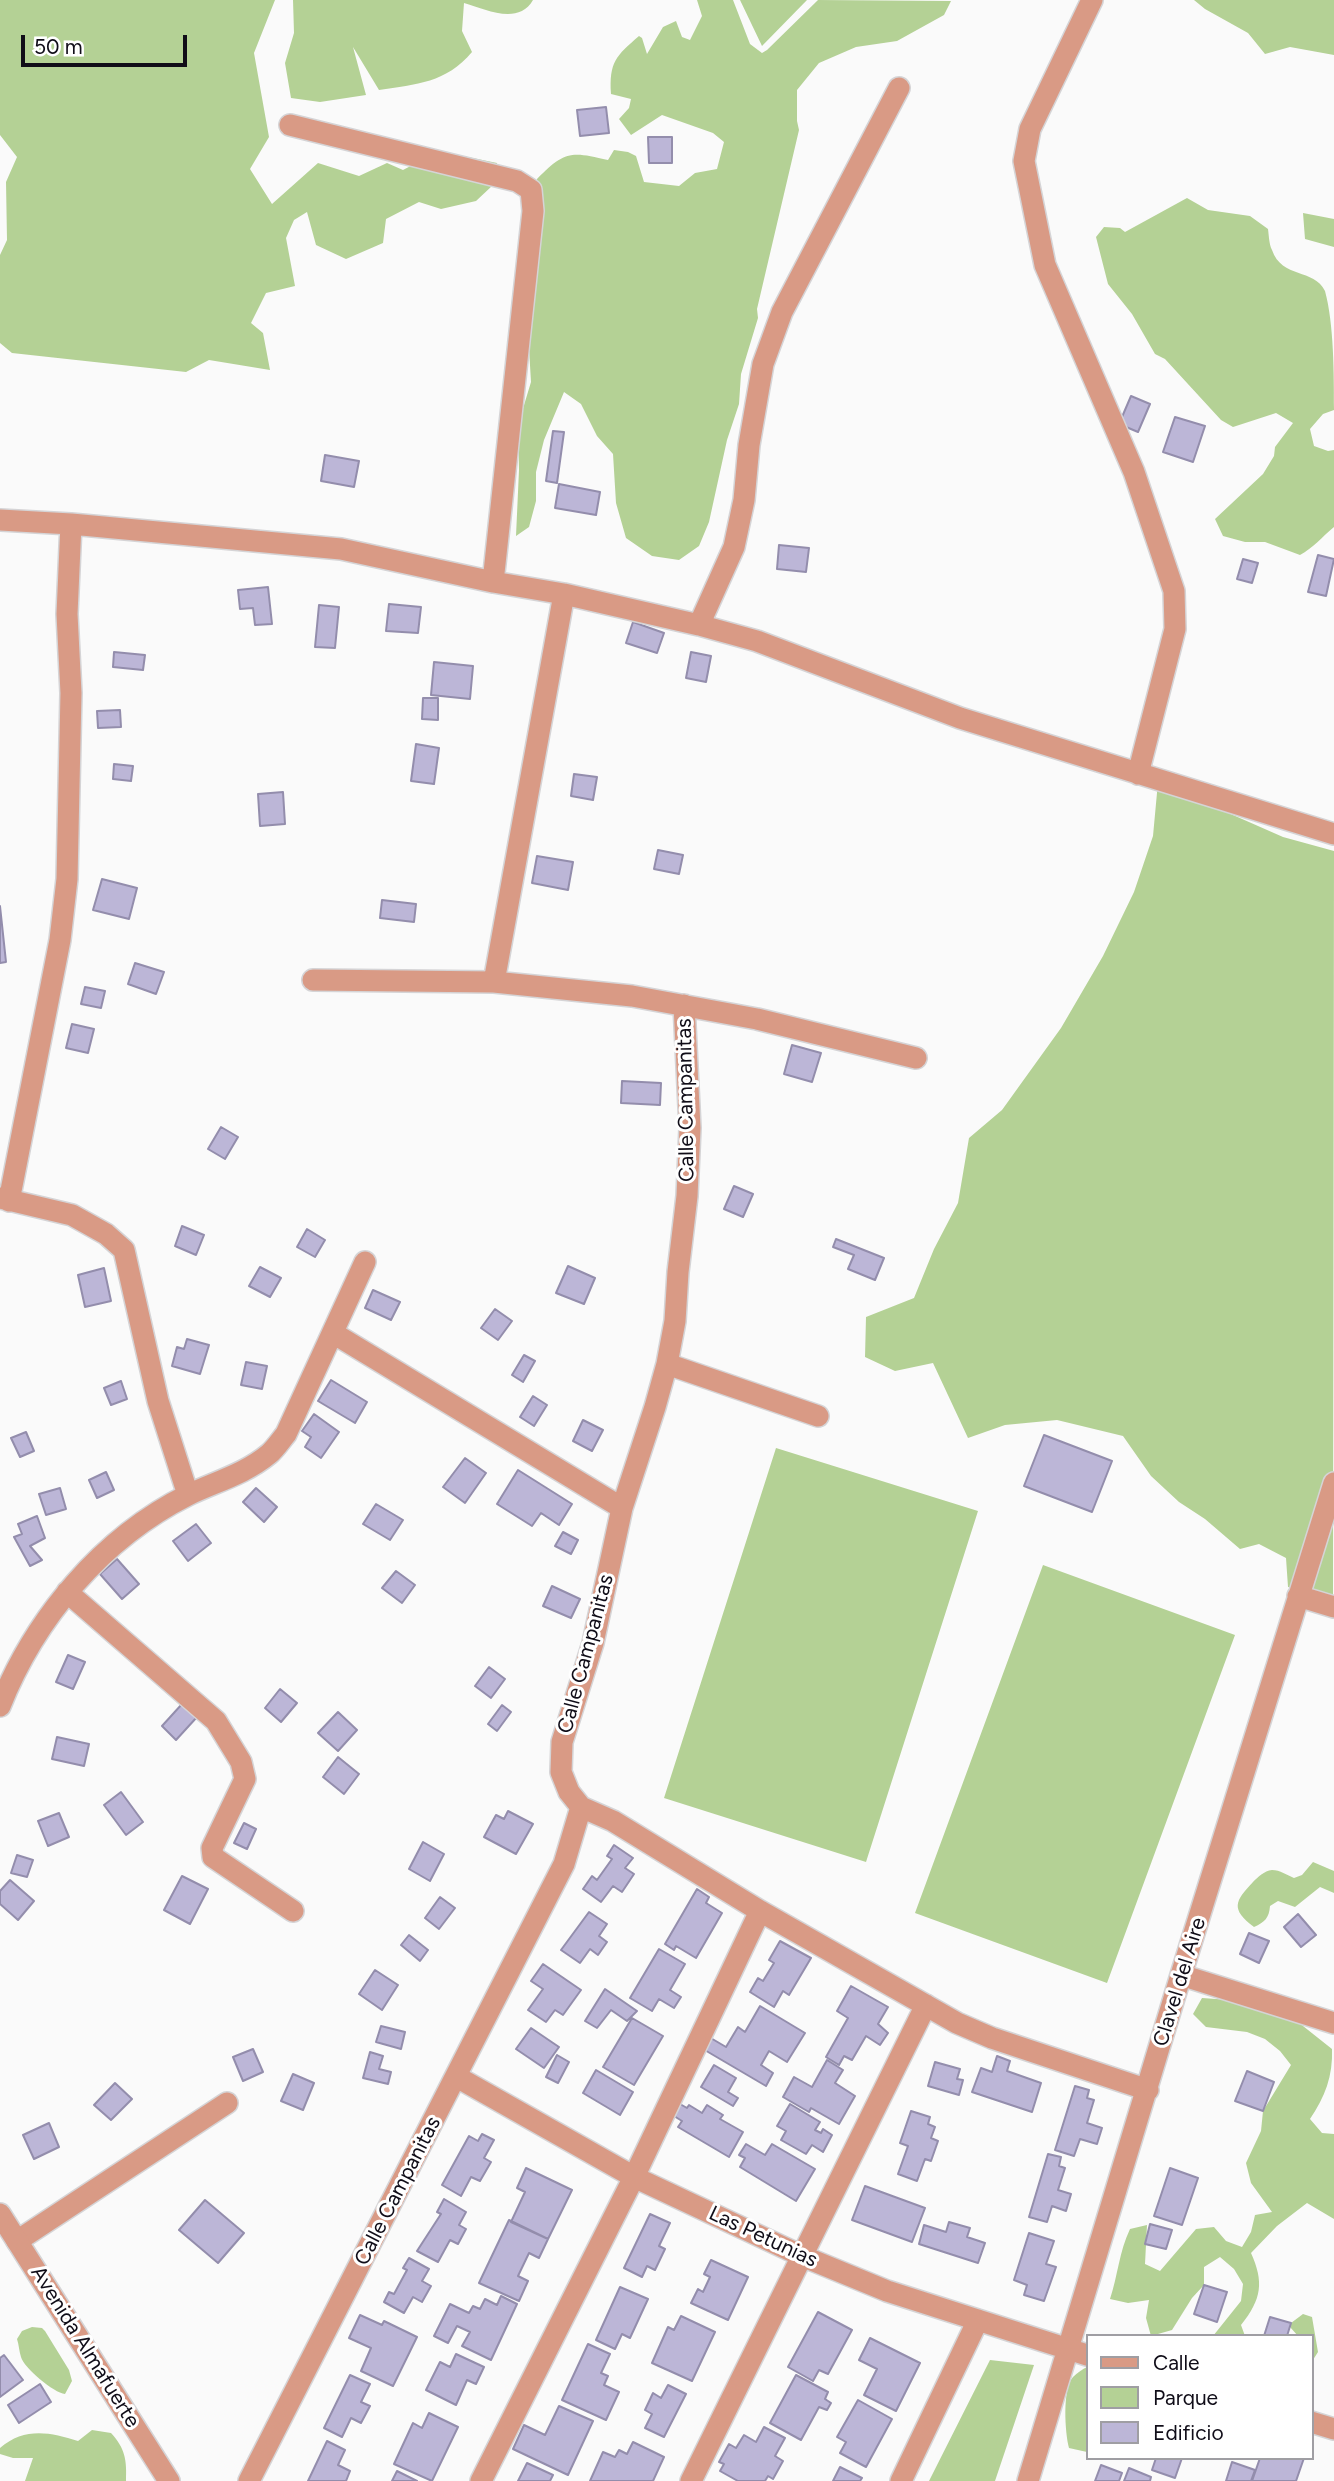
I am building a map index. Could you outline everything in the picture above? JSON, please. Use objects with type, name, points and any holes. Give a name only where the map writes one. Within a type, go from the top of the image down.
[{"type":"street","points":[[1092,0],[1030,129],[1024,161],[1045,265],[1134,472],[1174,591],[1174,629],[1138,774]]},
{"type":"street","points":[[699,625],[734,547],[744,500],[749,445],[762,364],[777,325],[899,88]]},
{"type":"street","points":[[290,125],[517,181],[531,190],[533,211],[494,582]]},
{"type":"street","points":[[0,520],[341,549],[564,594],[699,625],[757,641],[960,718],[1334,834]]},
{"type":"street","points":[[71,524],[67,614],[71,693],[67,878],[60,940],[5,1200],[72,1215],[106,1234],[124,1250],[158,1401],[188,1495]]},
{"type":"street","points":[[494,982],[564,594]]},
{"type":"street","points":[[313,980],[494,982],[632,996],[757,1019],[916,1058]]},
{"type":"street","name":"Calle Campanitas","points":[[249,2481],[564,1864],[581,1807],[569,1792],[561,1772],[562,1742],[593,1643],[622,1508],[667,1364],[675,1321],[690,1128],[684,1005]]},
{"type":"street","points":[[0,1706],[11,1678],[36,1634],[92,1564],[143,1524],[188,1495],[237,1475],[270,1454],[286,1434],[298,1411],[365,1262]]},
{"type":"street","points":[[333,1333],[622,1508]]},
{"type":"street","points":[[667,1364],[818,1416]]},
{"type":"street","name":"Clavel del Aire","points":[[1028,2481],[1077,2352],[1181,1975],[1334,1483]]},
{"type":"street","points":[[67,1592],[216,1721],[241,1762],[245,1779],[212,1848],[214,1857],[293,1911]]},
{"type":"street","points":[[1298,1596],[1334,1608]]},
{"type":"street","points":[[581,1807],[613,1821],[760,1911],[957,2023],[992,2038],[1148,2090]]},
{"type":"street","points":[[481,2481],[634,2177],[760,1911]]},
{"type":"street","points":[[1181,1975],[1334,2023]]},
{"type":"street","points":[[691,2481],[926,2005]]},
{"type":"street","name":"Las Petunias","points":[[457,2077],[634,2177],[802,2256],[887,2291],[1077,2352]]},
{"type":"street","points":[[17,2241],[227,2103]]},
{"type":"street","name":"Avenida Almafuerte","points":[[0,2214],[169,2481]]},
{"type":"street","points":[[901,2481],[978,2320]]},
{"type":"street","points":[[1313,2423],[1334,2429]]},
{"type":"green space","points":[[0,0],[275,0],[254,53],[269,137],[250,169],[272,204],[318,163],[359,176],[387,163],[403,170],[439,151],[497,163],[492,186],[476,201],[441,209],[419,202],[386,219],[383,243],[346,259],[316,245],[307,212],[294,220],[286,238],[295,286],[266,293],[251,323],[263,333],[270,370],[209,360],[186,372],[12,353],[0,343],[0,255],[7,240],[6,182],[17,157],[0,135]]},
{"type":"green space","points":[[293,0],[533,0],[527,8],[510,14],[491,12],[464,3],[462,31],[472,52],[452,70],[418,84],[379,90],[353,47],[366,95],[320,102],[291,98],[285,63],[294,33]]},
{"type":"green space","points":[[697,0],[733,0],[750,44],[762,53],[818,0],[951,1],[944,15],[897,41],[856,47],[819,63],[797,90],[799,130],[757,309],[758,318],[741,374],[739,404],[727,440],[709,522],[699,546],[679,560],[652,556],[626,538],[616,503],[613,454],[597,436],[581,404],[564,392],[544,440],[536,472],[536,501],[529,527],[516,536],[518,425],[531,382],[527,315],[541,230],[537,179],[562,158],[585,155],[608,160],[614,150],[636,156],[644,182],[679,186],[695,173],[717,169],[724,142],[713,133],[662,115],[631,135],[619,119],[629,108],[631,99],[611,94],[611,74],[616,60],[639,36],[647,54],[663,27],[676,21],[682,37],[690,40],[702,16]]},
{"type":"green space","points":[[740,0],[807,0],[762,46]]},
{"type":"green space","points":[[1194,0],[1334,0],[1334,55],[1290,47],[1265,54],[1248,33]]},
{"type":"green space","points":[[1187,198],[1208,210],[1250,216],[1268,229],[1271,248],[1283,265],[1313,279],[1325,291],[1332,334],[1334,410],[1323,414],[1310,429],[1314,446],[1328,451],[1334,450],[1334,527],[1300,555],[1265,542],[1245,542],[1223,536],[1215,519],[1263,474],[1274,456],[1275,447],[1293,423],[1276,413],[1233,427],[1221,420],[1165,359],[1155,354],[1132,314],[1108,284],[1096,237],[1104,227],[1120,228],[1125,232]]},
{"type":"green space","points":[[1303,213],[1334,219],[1334,247],[1305,239]]},
{"type":"green space","points":[[1158,782],[1283,837],[1334,851],[1333,1598],[1288,1587],[1286,1558],[1259,1544],[1240,1549],[1205,1519],[1179,1502],[1151,1476],[1123,1436],[1057,1420],[1005,1425],[968,1438],[933,1363],[895,1371],[865,1357],[866,1317],[914,1298],[934,1249],[958,1203],[969,1138],[1002,1110],[1061,1028],[1103,956],[1134,892],[1153,836]]},
{"type":"green space","points":[[776,1448],[978,1511],[866,1862],[664,1798]]},
{"type":"green space","points":[[1043,1565],[1235,1635],[1107,1983],[915,1913]]},
{"type":"green space","points":[[1313,1862],[1334,1871],[1334,1893],[1320,1887],[1295,1907],[1278,1901],[1270,1906],[1266,1919],[1254,1927],[1241,1915],[1238,1910],[1239,1900],[1261,1875],[1275,1870],[1294,1878],[1302,1875]]},
{"type":"green space","points":[[1202,1998],[1258,2002],[1292,2011],[1303,2026],[1332,2049],[1327,2086],[1310,2119],[1322,2133],[1334,2134],[1334,2219],[1307,2203],[1277,2226],[1251,2253],[1258,2273],[1259,2290],[1253,2307],[1241,2325],[1244,2334],[1215,2334],[1241,2301],[1243,2284],[1234,2269],[1220,2257],[1204,2267],[1204,2285],[1192,2298],[1172,2330],[1150,2334],[1146,2318],[1149,2300],[1128,2303],[1110,2299],[1130,2229],[1147,2225],[1145,2264],[1160,2271],[1196,2229],[1214,2227],[1226,2241],[1242,2247],[1251,2232],[1255,2215],[1272,2212],[1251,2183],[1246,2163],[1261,2131],[1263,2111],[1291,2065],[1280,2051],[1265,2039],[1247,2032],[1206,2027],[1193,2014]]},
{"type":"green space","points":[[1303,2314],[1312,2317],[1318,2352],[1313,2360],[1313,2334],[1296,2334],[1290,2327],[1291,2323]]},
{"type":"green space","points":[[32,2327],[45,2331],[69,2370],[72,2381],[65,2394],[47,2385],[23,2362],[17,2339],[22,2331]]},
{"type":"green space","points":[[990,2360],[1034,2365],[995,2481],[929,2481]]},
{"type":"green space","points":[[1086,2368],[1086,2452],[1069,2448],[1066,2432],[1067,2391],[1075,2376]]},
{"type":"green space","points":[[92,2430],[111,2433],[119,2444],[125,2461],[126,2481],[25,2481],[33,2458],[13,2458],[0,2454],[0,2448],[9,2441],[28,2434],[57,2435],[78,2441]]},
{"type":"building","points":[[606,107],[609,133],[580,136],[577,110]]},
{"type":"building","points":[[648,137],[672,137],[672,163],[649,163]]},
{"type":"building","points":[[1131,396],[1150,404],[1138,432],[1119,424]]},
{"type":"building","points":[[1175,417],[1205,426],[1193,462],[1163,452]]},
{"type":"building","points":[[553,431],[564,432],[557,483],[546,481]]},
{"type":"building","points":[[325,455],[359,461],[354,487],[321,481]]},
{"type":"building","points":[[559,484],[600,492],[596,515],[555,508]]},
{"type":"building","points":[[779,545],[809,548],[806,572],[777,569]]},
{"type":"building","points":[[1318,555],[1334,559],[1326,596],[1308,592]]},
{"type":"building","points":[[1243,559],[1258,563],[1252,583],[1237,579]]},
{"type":"building","points":[[268,587],[272,624],[255,625],[253,608],[240,609],[238,590]]},
{"type":"building","points":[[389,604],[421,607],[418,633],[386,631]]},
{"type":"building","points":[[319,605],[339,607],[335,648],[315,647]]},
{"type":"building","points":[[633,622],[664,633],[657,653],[626,643]]},
{"type":"building","points":[[114,652],[145,655],[143,670],[113,667]]},
{"type":"building","points":[[691,652],[711,656],[706,682],[686,678]]},
{"type":"building","points":[[434,662],[473,666],[470,699],[431,695]]},
{"type":"building","points":[[423,698],[438,698],[438,720],[422,719]]},
{"type":"building","points":[[120,710],[121,727],[98,728],[97,711]]},
{"type":"building","points":[[416,744],[439,748],[434,784],[411,781]]},
{"type":"building","points":[[114,764],[133,766],[131,781],[113,779]]},
{"type":"building","points":[[574,774],[597,777],[593,800],[571,796]]},
{"type":"building","points":[[283,792],[285,824],[260,826],[258,794]]},
{"type":"building","points":[[658,850],[683,855],[679,874],[654,869]]},
{"type":"building","points":[[537,856],[573,862],[568,890],[532,883]]},
{"type":"building","points":[[102,879],[137,888],[129,919],[93,910]]},
{"type":"building","points":[[382,900],[416,904],[414,922],[380,918]]},
{"type":"building","points":[[0,906],[6,962],[0,963]]},
{"type":"building","points":[[135,963],[164,972],[156,994],[128,984]]},
{"type":"building","points":[[85,987],[105,991],[101,1008],[81,1004]]},
{"type":"building","points":[[72,1024],[94,1029],[88,1053],[66,1048]]},
{"type":"building","points":[[792,1045],[821,1053],[812,1082],[784,1074]]},
{"type":"building","points":[[622,1081],[661,1083],[660,1105],[621,1103]]},
{"type":"building","points":[[221,1127],[238,1137],[225,1159],[208,1149]]},
{"type":"building","points":[[734,1186],[753,1194],[743,1217],[724,1209]]},
{"type":"building","points":[[182,1226],[204,1235],[196,1255],[175,1246]]},
{"type":"building","points":[[307,1229],[325,1240],[315,1257],[297,1247]]},
{"type":"building","points":[[836,1239],[884,1258],[875,1280],[848,1269],[854,1255],[833,1247]]},
{"type":"building","points":[[568,1266],[595,1278],[584,1304],[556,1293]]},
{"type":"building","points":[[260,1267],[281,1278],[270,1297],[249,1286]]},
{"type":"building","points":[[104,1268],[111,1301],[85,1307],[78,1275]]},
{"type":"building","points":[[373,1290],[400,1302],[391,1320],[365,1308]]},
{"type":"building","points":[[495,1309],[512,1321],[498,1340],[481,1328]]},
{"type":"building","points":[[187,1339],[209,1345],[200,1374],[172,1366],[177,1347],[184,1349]]},
{"type":"building","points":[[524,1355],[535,1361],[523,1382],[512,1375]]},
{"type":"building","points":[[246,1362],[267,1366],[262,1389],[241,1385]]},
{"type":"building","points":[[331,1380],[367,1402],[355,1423],[318,1401]]},
{"type":"building","points":[[121,1381],[127,1399],[111,1405],[104,1388]]},
{"type":"building","points":[[533,1396],[547,1405],[534,1426],[520,1417]]},
{"type":"building","points":[[314,1414],[339,1432],[321,1458],[305,1447],[311,1437],[302,1431]]},
{"type":"building","points":[[583,1420],[603,1430],[592,1451],[573,1441]]},
{"type":"building","points":[[26,1432],[34,1451],[20,1457],[11,1438]]},
{"type":"building","points":[[1044,1435],[1112,1461],[1092,1512],[1024,1486]]},
{"type":"building","points":[[465,1458],[486,1473],[465,1503],[443,1487]]},
{"type":"building","points":[[518,1470],[572,1504],[559,1525],[541,1513],[532,1526],[497,1504]]},
{"type":"building","points":[[106,1472],[114,1490],[97,1498],[89,1480]]},
{"type":"building","points":[[60,1488],[66,1509],[46,1515],[39,1494]]},
{"type":"building","points":[[256,1488],[277,1507],[264,1522],[243,1502]]},
{"type":"building","points":[[376,1504],[403,1520],[390,1540],[363,1524]]},
{"type":"building","points":[[37,1516],[45,1538],[30,1546],[42,1560],[30,1566],[14,1537],[22,1534],[18,1524]]},
{"type":"building","points":[[196,1524],[211,1543],[188,1561],[173,1541]]},
{"type":"building","points":[[563,1532],[578,1540],[571,1554],[555,1546]]},
{"type":"building","points":[[117,1559],[139,1584],[122,1599],[100,1574]]},
{"type":"building","points":[[396,1571],[415,1585],[402,1603],[382,1588]]},
{"type":"building","points":[[552,1586],[580,1599],[571,1618],[543,1606]]},
{"type":"building","points":[[68,1655],[85,1662],[73,1689],[56,1682]]},
{"type":"building","points":[[489,1667],[505,1679],[491,1698],[475,1686]]},
{"type":"building","points":[[280,1689],[297,1703],[281,1722],[265,1708]]},
{"type":"building","points":[[182,1704],[197,1717],[176,1740],[162,1726]]},
{"type":"building","points":[[502,1705],[511,1712],[497,1731],[488,1724]]},
{"type":"building","points":[[338,1712],[357,1730],[338,1751],[318,1733]]},
{"type":"building","points":[[57,1737],[89,1744],[84,1766],[52,1759]]},
{"type":"building","points":[[338,1757],[359,1774],[344,1794],[323,1777]]},
{"type":"building","points":[[121,1792],[143,1822],[126,1835],[104,1805]]},
{"type":"building","points":[[508,1811],[533,1824],[516,1854],[484,1837],[496,1815],[504,1819]]},
{"type":"building","points":[[59,1813],[69,1837],[48,1846],[38,1821]]},
{"type":"building","points":[[244,1823],[256,1829],[247,1849],[234,1843]]},
{"type":"building","points":[[423,1842],[444,1854],[430,1881],[409,1869]]},
{"type":"building","points":[[614,1845],[633,1858],[625,1868],[634,1874],[622,1892],[613,1886],[601,1902],[583,1889],[592,1876],[597,1880],[612,1859],[607,1856]]},
{"type":"building","points":[[17,1855],[33,1860],[27,1877],[11,1873]]},
{"type":"building","points":[[182,1876],[208,1889],[190,1924],[164,1910]]},
{"type":"building","points":[[10,1880],[34,1901],[18,1920],[0,1904],[0,1891]]},
{"type":"building","points":[[697,1889],[709,1897],[706,1903],[722,1913],[696,1958],[676,1946],[674,1950],[665,1944]]},
{"type":"building","points":[[440,1897],[455,1908],[439,1929],[425,1918]]},
{"type":"building","points":[[589,1912],[607,1924],[599,1936],[607,1942],[598,1955],[590,1949],[580,1963],[561,1950]]},
{"type":"building","points":[[1298,1914],[1316,1935],[1301,1947],[1284,1927]]},
{"type":"building","points":[[1249,1933],[1269,1941],[1259,1963],[1240,1954]]},
{"type":"building","points":[[409,1935],[428,1950],[420,1961],[401,1945]]},
{"type":"building","points":[[780,1941],[811,1958],[789,1995],[783,1991],[774,2007],[750,1992],[758,1978],[763,1981],[774,1963],[769,1960]]},
{"type":"building","points":[[659,1949],[685,1964],[670,1990],[681,1997],[674,2008],[659,1999],[652,2011],[630,1998]]},
{"type":"building","points":[[543,1964],[581,1990],[563,2015],[555,2010],[546,2022],[528,2010],[543,1989],[531,1981]]},
{"type":"building","points":[[375,1970],[398,1985],[382,2010],[359,1994]]},
{"type":"building","points":[[851,1986],[888,2007],[878,2024],[888,2033],[880,2045],[866,2036],[852,2060],[844,2056],[839,2065],[826,2057],[848,2018],[837,2011]]},
{"type":"building","points":[[605,1989],[637,2011],[627,2021],[611,2010],[597,2028],[585,2021]]},
{"type":"building","points":[[760,2006],[805,2033],[787,2062],[769,2051],[761,2065],[773,2073],[766,2086],[703,2049],[709,2037],[726,2047],[738,2027],[745,2032]]},
{"type":"building","points":[[632,2018],[663,2036],[634,2085],[603,2067]]},
{"type":"building","points":[[381,2026],[405,2032],[401,2049],[376,2042]]},
{"type":"building","points":[[531,2028],[559,2047],[544,2068],[516,2049]]},
{"type":"building","points":[[253,2049],[263,2072],[243,2081],[233,2057]]},
{"type":"building","points":[[370,2052],[383,2056],[379,2069],[391,2072],[388,2084],[363,2078]]},
{"type":"building","points":[[557,2055],[569,2062],[558,2083],[546,2077]]},
{"type":"building","points":[[997,2056],[1010,2061],[1007,2071],[1041,2083],[1032,2112],[972,2092],[981,2068],[992,2072]]},
{"type":"building","points":[[827,2060],[843,2070],[835,2083],[855,2096],[839,2124],[811,2108],[809,2112],[783,2097],[794,2077],[812,2087]]},
{"type":"building","points":[[935,2062],[960,2069],[957,2079],[963,2080],[959,2095],[928,2086]]},
{"type":"building","points":[[714,2065],[736,2078],[728,2092],[738,2098],[733,2106],[701,2087]]},
{"type":"building","points":[[596,2070],[633,2092],[620,2115],[583,2093]]},
{"type":"building","points":[[1247,2071],[1274,2082],[1263,2111],[1235,2101]]},
{"type":"building","points":[[293,2074],[314,2083],[303,2110],[281,2101]]},
{"type":"building","points":[[115,2083],[132,2099],[111,2120],[94,2105]]},
{"type":"building","points":[[1075,2086],[1089,2090],[1087,2098],[1094,2100],[1087,2123],[1102,2128],[1097,2144],[1080,2139],[1074,2156],[1055,2150]]},
{"type":"building","points":[[680,2104],[687,2108],[689,2105],[702,2113],[707,2105],[723,2115],[720,2119],[743,2132],[729,2157],[678,2127],[682,2121],[674,2116]]},
{"type":"building","points":[[790,2104],[820,2122],[815,2130],[821,2133],[823,2129],[832,2135],[823,2152],[812,2145],[806,2154],[781,2140],[786,2131],[777,2126]]},
{"type":"building","points":[[911,2111],[930,2117],[928,2124],[935,2127],[931,2138],[938,2141],[931,2161],[925,2159],[917,2181],[898,2174],[908,2146],[900,2143]]},
{"type":"building","points":[[49,2123],[59,2147],[34,2159],[23,2135]]},
{"type":"building","points":[[482,2134],[494,2140],[484,2158],[491,2162],[480,2181],[471,2177],[461,2196],[442,2185],[469,2136],[478,2141]]},
{"type":"building","points":[[746,2144],[765,2155],[772,2144],[815,2169],[796,2201],[740,2167],[745,2158],[739,2155]]},
{"type":"building","points":[[1048,2154],[1061,2157],[1059,2166],[1065,2168],[1058,2190],[1071,2194],[1066,2211],[1052,2206],[1047,2222],[1029,2217]]},
{"type":"building","points":[[526,2168],[572,2190],[548,2239],[511,2222],[525,2192],[517,2188]]},
{"type":"building","points":[[1170,2168],[1198,2178],[1182,2225],[1154,2216]]},
{"type":"building","points":[[865,2186],[925,2208],[912,2242],[852,2220]]},
{"type":"building","points":[[444,2199],[466,2212],[459,2225],[466,2229],[458,2244],[450,2240],[438,2262],[417,2251],[441,2214],[437,2212]]},
{"type":"building","points":[[205,2200],[244,2233],[218,2263],[179,2230]]},
{"type":"building","points":[[650,2214],[670,2223],[659,2246],[665,2249],[655,2270],[647,2266],[642,2277],[624,2268]]},
{"type":"building","points":[[509,2220],[548,2239],[539,2258],[529,2253],[518,2276],[528,2281],[519,2301],[479,2283]]},
{"type":"building","points":[[949,2222],[970,2228],[967,2237],[985,2243],[978,2263],[919,2244],[924,2225],[946,2232]]},
{"type":"building","points":[[1150,2224],[1172,2230],[1166,2249],[1145,2244]]},
{"type":"building","points":[[1029,2233],[1054,2241],[1046,2264],[1056,2267],[1044,2301],[1024,2295],[1027,2285],[1014,2280]]},
{"type":"building","points":[[409,2258],[429,2269],[422,2281],[431,2286],[422,2302],[413,2297],[404,2313],[384,2302],[389,2292],[394,2294],[407,2270],[403,2268]]},
{"type":"building","points":[[711,2260],[748,2277],[728,2320],[691,2303],[698,2289],[703,2292],[710,2277],[704,2274]]},
{"type":"building","points":[[1204,2285],[1227,2292],[1217,2322],[1194,2314]]},
{"type":"building","points":[[620,2287],[648,2299],[630,2338],[622,2334],[615,2349],[596,2340]]},
{"type":"building","points":[[501,2296],[517,2304],[491,2360],[462,2346],[470,2332],[457,2326],[448,2343],[434,2336],[450,2304],[469,2313],[473,2306],[480,2309],[485,2299],[497,2305]]},
{"type":"building","points":[[818,2312],[852,2330],[828,2374],[819,2370],[813,2381],[788,2367]]},
{"type":"building","points":[[360,2315],[382,2325],[384,2321],[417,2337],[393,2386],[361,2371],[371,2348],[349,2338]]},
{"type":"building","points":[[681,2316],[715,2332],[692,2381],[652,2363],[668,2327],[674,2330]]},
{"type":"building","points":[[1270,2317],[1291,2323],[1288,2334],[1265,2334]]},
{"type":"building","points":[[870,2338],[920,2363],[896,2411],[864,2395],[877,2369],[859,2360]]},
{"type":"building","points":[[588,2344],[610,2354],[601,2373],[608,2376],[604,2385],[619,2392],[606,2420],[562,2400]]},
{"type":"building","points":[[456,2354],[484,2367],[476,2384],[467,2380],[456,2405],[426,2390],[440,2362],[450,2367]]},
{"type":"building","points":[[4,2355],[23,2380],[0,2397],[0,2358]]},
{"type":"building","points":[[350,2375],[370,2384],[361,2402],[370,2406],[361,2423],[351,2418],[342,2437],[324,2428]]},
{"type":"building","points":[[796,2375],[828,2392],[825,2399],[831,2403],[827,2410],[819,2407],[801,2440],[770,2423]]},
{"type":"building","points":[[40,2384],[51,2402],[19,2423],[8,2405]]},
{"type":"building","points":[[668,2385],[686,2394],[664,2437],[645,2428],[652,2414],[645,2410],[653,2393],[661,2398]]},
{"type":"building","points":[[858,2400],[892,2419],[866,2467],[840,2453],[846,2442],[837,2437]]},
{"type":"building","points":[[559,2406],[593,2421],[568,2475],[513,2449],[524,2425],[545,2435]]},
{"type":"building","points":[[429,2413],[458,2427],[432,2481],[394,2464],[413,2423],[422,2428]]},
{"type":"building","points":[[764,2427],[785,2438],[775,2456],[783,2461],[773,2479],[768,2476],[765,2481],[738,2481],[720,2471],[724,2464],[719,2462],[729,2444],[736,2448],[744,2435],[756,2442]]},
{"type":"building","points":[[327,2441],[345,2450],[338,2465],[350,2471],[346,2481],[308,2481]]},
{"type":"building","points":[[633,2442],[664,2457],[653,2481],[590,2481],[603,2452],[615,2457],[619,2450],[627,2454]]},
{"type":"building","points":[[1155,2460],[1181,2460],[1175,2478],[1152,2470]]},
{"type":"building","points":[[1259,2460],[1303,2460],[1296,2481],[1252,2481]]},
{"type":"building","points":[[1232,2462],[1255,2470],[1251,2481],[1226,2481]]},
{"type":"building","points":[[527,2463],[553,2475],[550,2481],[518,2481]]},
{"type":"building","points":[[1101,2465],[1122,2473],[1119,2481],[1095,2481]]},
{"type":"building","points":[[840,2467],[862,2478],[860,2481],[833,2481]]},
{"type":"building","points":[[1129,2468],[1151,2477],[1150,2481],[1124,2481]]},
{"type":"building","points":[[397,2471],[417,2481],[392,2481]]}]
